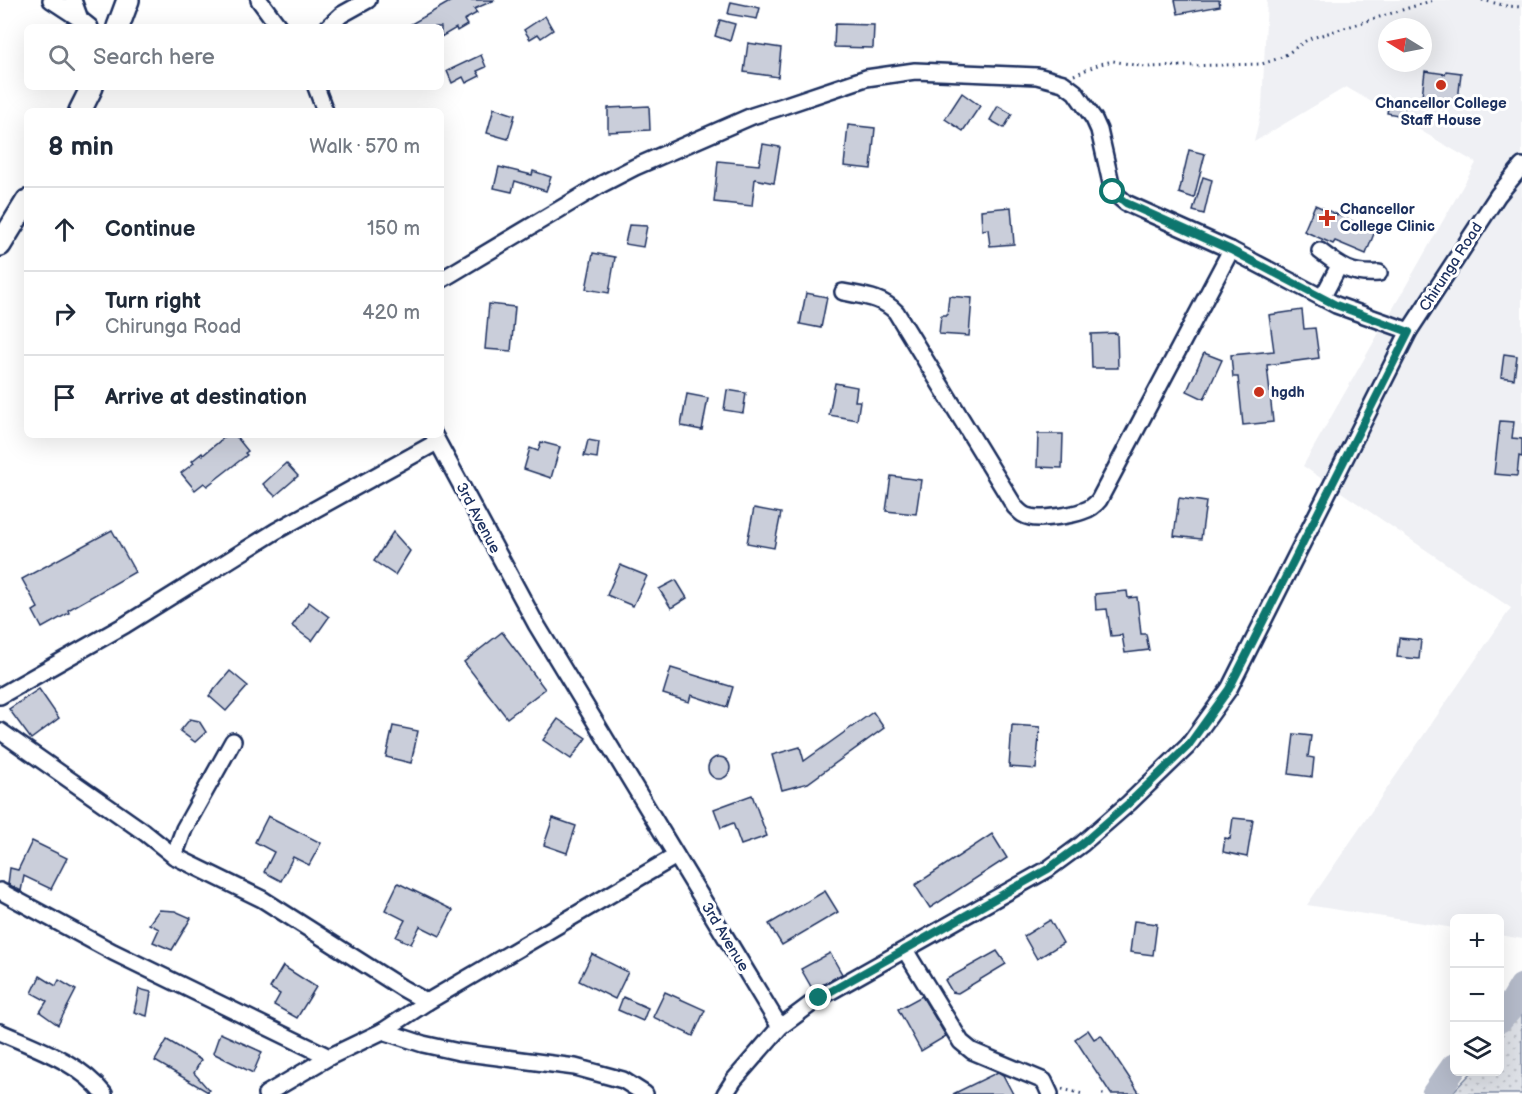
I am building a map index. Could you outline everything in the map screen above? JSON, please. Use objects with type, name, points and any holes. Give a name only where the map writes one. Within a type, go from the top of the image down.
[{"type":"highway","points":[[119,24],[128,0]]},
{"type":"highway","points":[[82,108],[90,90]]},
{"type":"highway","points":[[0,244],[24,206]]},
{"type":"street","points":[[51,0],[85,23]]},
{"type":"street","points":[[73,0],[85,23]]},
{"type":"street","points":[[259,0],[277,24]]},
{"type":"street","points":[[331,24],[341,15],[368,0]]},
{"type":"street","points":[[444,278],[621,174],[753,116],[840,86],[866,78],[915,71],[1037,76],[1063,82],[1075,92],[1094,119],[1099,130],[1113,192],[1126,203],[1231,250],[1346,310],[1409,332]]},
{"type":"street","points":[[317,90],[324,108]]},
{"type":"street","name":"Chirunga Road","points":[[725,1094],[734,1080],[780,1027],[819,998],[1048,869],[1082,844],[1129,803],[1188,746],[1229,689],[1409,332],[1498,195],[1522,166]]},
{"type":"street","points":[[843,292],[881,300],[890,305],[1015,507],[1030,518],[1041,518],[1083,512],[1099,500],[1231,250]]},
{"type":"street","points":[[1320,251],[1339,266],[1362,274],[1379,273]]},
{"type":"street","points":[[1322,298],[1339,266]]},
{"type":"street","name":"3rd Avenue","points":[[0,696],[435,439],[536,624],[780,1027]]},
{"type":"street","points":[[0,731],[144,832],[174,856],[262,899],[427,1002]]},
{"type":"street","points":[[174,856],[184,829],[233,741]]},
{"type":"street","points":[[266,1094],[329,1057],[383,1031],[427,1002],[676,856]]},
{"type":"street","points":[[0,891],[113,952],[329,1057]]},
{"type":"street","points":[[905,950],[961,1042],[972,1051],[1044,1082],[1050,1094]]},
{"type":"street","points":[[383,1031],[423,1044],[459,1052],[575,1067],[623,1080],[645,1094]]},
{"type":"street","points":[[0,1032],[66,1062],[104,1094]]},
{"type":"path","points":[[1063,82],[1100,64],[1113,61],[1145,67],[1262,64],[1278,59],[1312,38],[1434,0]]},
{"type":"path","points":[[1482,0],[1522,7]]},
{"type":"shaded area","points":[[1267,0],[1522,0],[1522,939],[1504,936],[1504,914],[1450,914],[1450,927],[1307,905],[1511,608],[1303,466],[1476,163],[1346,87],[1254,142],[1262,107]]},
{"type":"shaded area","points":[[1522,991],[1522,1094],[1451,1094],[1468,1076],[1504,1076],[1504,1026]]},
{"type":"building","points":[[453,0],[495,0],[474,9],[477,13],[464,20],[467,25],[444,35],[444,24],[411,24]]},
{"type":"building","points":[[1175,0],[1219,0],[1220,6],[1178,14]]},
{"type":"building","points":[[731,2],[760,8],[757,19],[728,14]]},
{"type":"building","points":[[545,16],[553,30],[541,38],[538,34],[530,39],[524,30]]},
{"type":"building","points":[[720,20],[735,24],[730,41],[715,36]]},
{"type":"building","points":[[835,24],[874,25],[873,48],[834,47]]},
{"type":"building","points":[[748,43],[781,48],[778,77],[744,72]]},
{"type":"building","points":[[481,55],[486,67],[477,71],[480,76],[466,83],[463,77],[452,83],[447,71]]},
{"type":"building","name":"Chancellor College Staff House","points":[[1425,72],[1461,73],[1458,101],[1422,96]]},
{"type":"building","points":[[962,93],[980,106],[963,131],[945,119]]},
{"type":"building","points":[[1390,99],[1406,103],[1403,116],[1387,113]]},
{"type":"building","points":[[649,106],[650,130],[608,132],[608,108]]},
{"type":"building","points":[[998,106],[1012,114],[1004,128],[990,120]]},
{"type":"building","points":[[494,108],[515,115],[508,139],[487,133]]},
{"type":"building","points":[[848,125],[875,128],[871,169],[844,166]]},
{"type":"building","points":[[763,144],[780,147],[774,183],[755,179],[752,206],[714,202],[718,161],[759,165]]},
{"type":"building","points":[[1189,150],[1205,154],[1194,198],[1179,193]]},
{"type":"building","points":[[499,167],[532,175],[533,171],[551,177],[546,191],[515,181],[512,192],[494,188]]},
{"type":"building","points":[[1203,177],[1212,180],[1204,214],[1193,211]]},
{"type":"building","name":"Chancellor College Clinic","points":[[1315,205],[1375,231],[1366,254],[1335,241],[1333,244],[1304,231]]},
{"type":"building","points":[[1011,207],[1014,244],[990,246],[988,229],[982,230],[981,210]]},
{"type":"building","points":[[629,225],[647,226],[643,247],[625,244]]},
{"type":"building","points":[[593,253],[615,257],[609,293],[586,289]]},
{"type":"building","points":[[806,293],[827,297],[821,328],[800,324]]},
{"type":"building","points":[[949,296],[972,298],[969,336],[939,334],[941,315],[947,315]]},
{"type":"building","points":[[489,304],[515,307],[511,351],[485,349]]},
{"type":"building","points":[[1302,310],[1304,329],[1315,328],[1319,358],[1267,365],[1273,422],[1243,425],[1238,377],[1233,377],[1231,355],[1274,351],[1269,315]]},
{"type":"building","points":[[1117,333],[1118,368],[1092,368],[1091,334]]},
{"type":"building","points":[[1204,353],[1222,360],[1204,399],[1187,391]]},
{"type":"building","points":[[1504,354],[1517,356],[1514,379],[1501,377]]},
{"type":"building","points":[[835,383],[857,387],[855,401],[860,401],[857,420],[829,415]]},
{"type":"building","points":[[727,390],[746,393],[743,413],[724,410]]},
{"type":"building","points":[[687,394],[708,398],[702,430],[681,426]]},
{"type":"building","points":[[1500,421],[1514,422],[1512,438],[1522,439],[1522,457],[1519,456],[1517,476],[1494,474]]},
{"type":"building","points":[[1038,434],[1063,434],[1062,468],[1037,467]]},
{"type":"building","points":[[223,438],[237,438],[248,451],[245,453],[247,455],[207,486],[204,483],[195,490],[181,473],[194,463],[192,461],[202,453],[203,455]]},
{"type":"building","points":[[588,440],[599,442],[597,458],[584,456]]},
{"type":"building","points":[[541,442],[560,447],[551,478],[524,469],[530,448],[538,451]]},
{"type":"building","points":[[286,463],[298,476],[275,496],[263,484]]},
{"type":"building","points":[[891,476],[921,480],[916,514],[886,511]]},
{"type":"building","points":[[1179,498],[1206,502],[1201,539],[1174,536]]},
{"type":"building","points":[[754,508],[781,513],[774,548],[747,543]]},
{"type":"building","points":[[112,530],[135,572],[68,610],[69,613],[42,628],[33,611],[38,608],[22,579]]},
{"type":"building","points":[[393,532],[410,551],[395,575],[374,561]]},
{"type":"building","points":[[620,565],[647,576],[633,606],[607,595]]},
{"type":"building","points":[[676,580],[687,598],[671,608],[659,589]]},
{"type":"building","points":[[1127,591],[1128,598],[1137,597],[1141,634],[1146,634],[1149,650],[1125,653],[1122,635],[1111,636],[1107,609],[1096,610],[1095,594]]},
{"type":"building","points":[[309,602],[329,617],[312,641],[292,626]]},
{"type":"building","points":[[502,632],[545,689],[507,718],[464,662]]},
{"type":"building","points":[[1399,638],[1421,640],[1419,659],[1397,657]]},
{"type":"building","points":[[671,668],[733,687],[727,707],[691,695],[689,702],[663,694]]},
{"type":"building","points":[[230,671],[248,686],[226,711],[209,696]]},
{"type":"building","points":[[39,689],[59,718],[31,739],[9,709]]},
{"type":"building","points":[[873,712],[884,728],[808,783],[782,790],[772,755],[800,747],[804,761]]},
{"type":"building","points":[[190,719],[199,721],[206,732],[195,742],[180,731]]},
{"type":"building","points":[[558,719],[586,738],[571,759],[543,740]]},
{"type":"building","points":[[1012,725],[1040,727],[1036,769],[1009,767]]},
{"type":"building","points":[[393,726],[418,731],[411,763],[386,757]]},
{"type":"building","points":[[1294,734],[1311,736],[1308,757],[1314,758],[1312,777],[1289,774]]},
{"type":"building","points":[[719,757],[727,760],[730,768],[727,776],[719,779],[711,776],[708,768],[711,760]]},
{"type":"building","points":[[752,795],[767,836],[741,845],[733,823],[721,828],[714,809]]},
{"type":"building","points":[[268,816],[321,843],[309,865],[293,857],[281,881],[264,872],[274,852],[255,842]]},
{"type":"building","points":[[553,818],[576,826],[567,853],[544,845]]},
{"type":"building","points":[[1233,818],[1253,820],[1247,857],[1223,852],[1225,838],[1230,839]]},
{"type":"building","points":[[992,834],[1007,858],[930,908],[915,885]]},
{"type":"building","points":[[32,841],[67,858],[51,889],[24,876],[21,891],[8,884],[10,868],[18,870]]},
{"type":"building","points":[[398,883],[453,910],[440,936],[420,926],[411,944],[396,937],[405,920],[385,910]]},
{"type":"building","points":[[825,891],[838,912],[782,945],[769,924]]},
{"type":"building","points":[[159,910],[175,911],[191,918],[172,950],[153,942],[159,929],[149,924]]},
{"type":"building","points":[[1050,920],[1063,943],[1037,959],[1024,936]]},
{"type":"building","points":[[1134,921],[1157,924],[1153,955],[1130,952]]},
{"type":"building","points":[[997,951],[1006,964],[958,993],[952,992],[945,980]]},
{"type":"building","points":[[830,953],[842,974],[813,990],[801,969]]},
{"type":"building","points":[[592,954],[628,972],[615,999],[579,981]]},
{"type":"building","points":[[283,966],[316,987],[297,1018],[274,1005],[280,994],[270,988]]},
{"type":"building","points":[[40,976],[56,986],[59,980],[76,990],[58,1025],[40,1012],[47,1001],[32,993]]},
{"type":"building","points":[[139,989],[151,992],[147,1016],[134,1012]]},
{"type":"building","points":[[665,992],[705,1010],[693,1036],[653,1017]]},
{"type":"building","points":[[922,996],[946,1036],[921,1051],[898,1009]]},
{"type":"building","points":[[623,997],[648,1008],[643,1021],[618,1010]]},
{"type":"building","points":[[1088,1030],[1094,1039],[1101,1035],[1140,1094],[1111,1094],[1075,1039]]},
{"type":"building","points":[[220,1033],[262,1052],[253,1073],[213,1053]]},
{"type":"building","points":[[167,1040],[201,1060],[194,1073],[209,1090],[208,1092],[155,1061]]},
{"type":"building","points":[[998,1072],[1003,1075],[1013,1094],[953,1094]]},
{"type":"waterway","points":[[1504,1015],[1522,987]]},
{"type":"waterway","points":[[1435,1094],[1450,1073]]},
{"type":"place","name":"Chancellor College Staff House","points":[[1441,85]]},
{"type":"place","name":"Chancellor College Clinic","points":[[1327,218]]},
{"type":"place","name":"hgdh","points":[[1259,392]]},
{"type":"route","points":[[819,998],[1048,869],[1082,844],[1129,803],[1188,746],[1229,689],[1409,332],[1346,310],[1231,250],[1126,203],[1113,192]]}]
